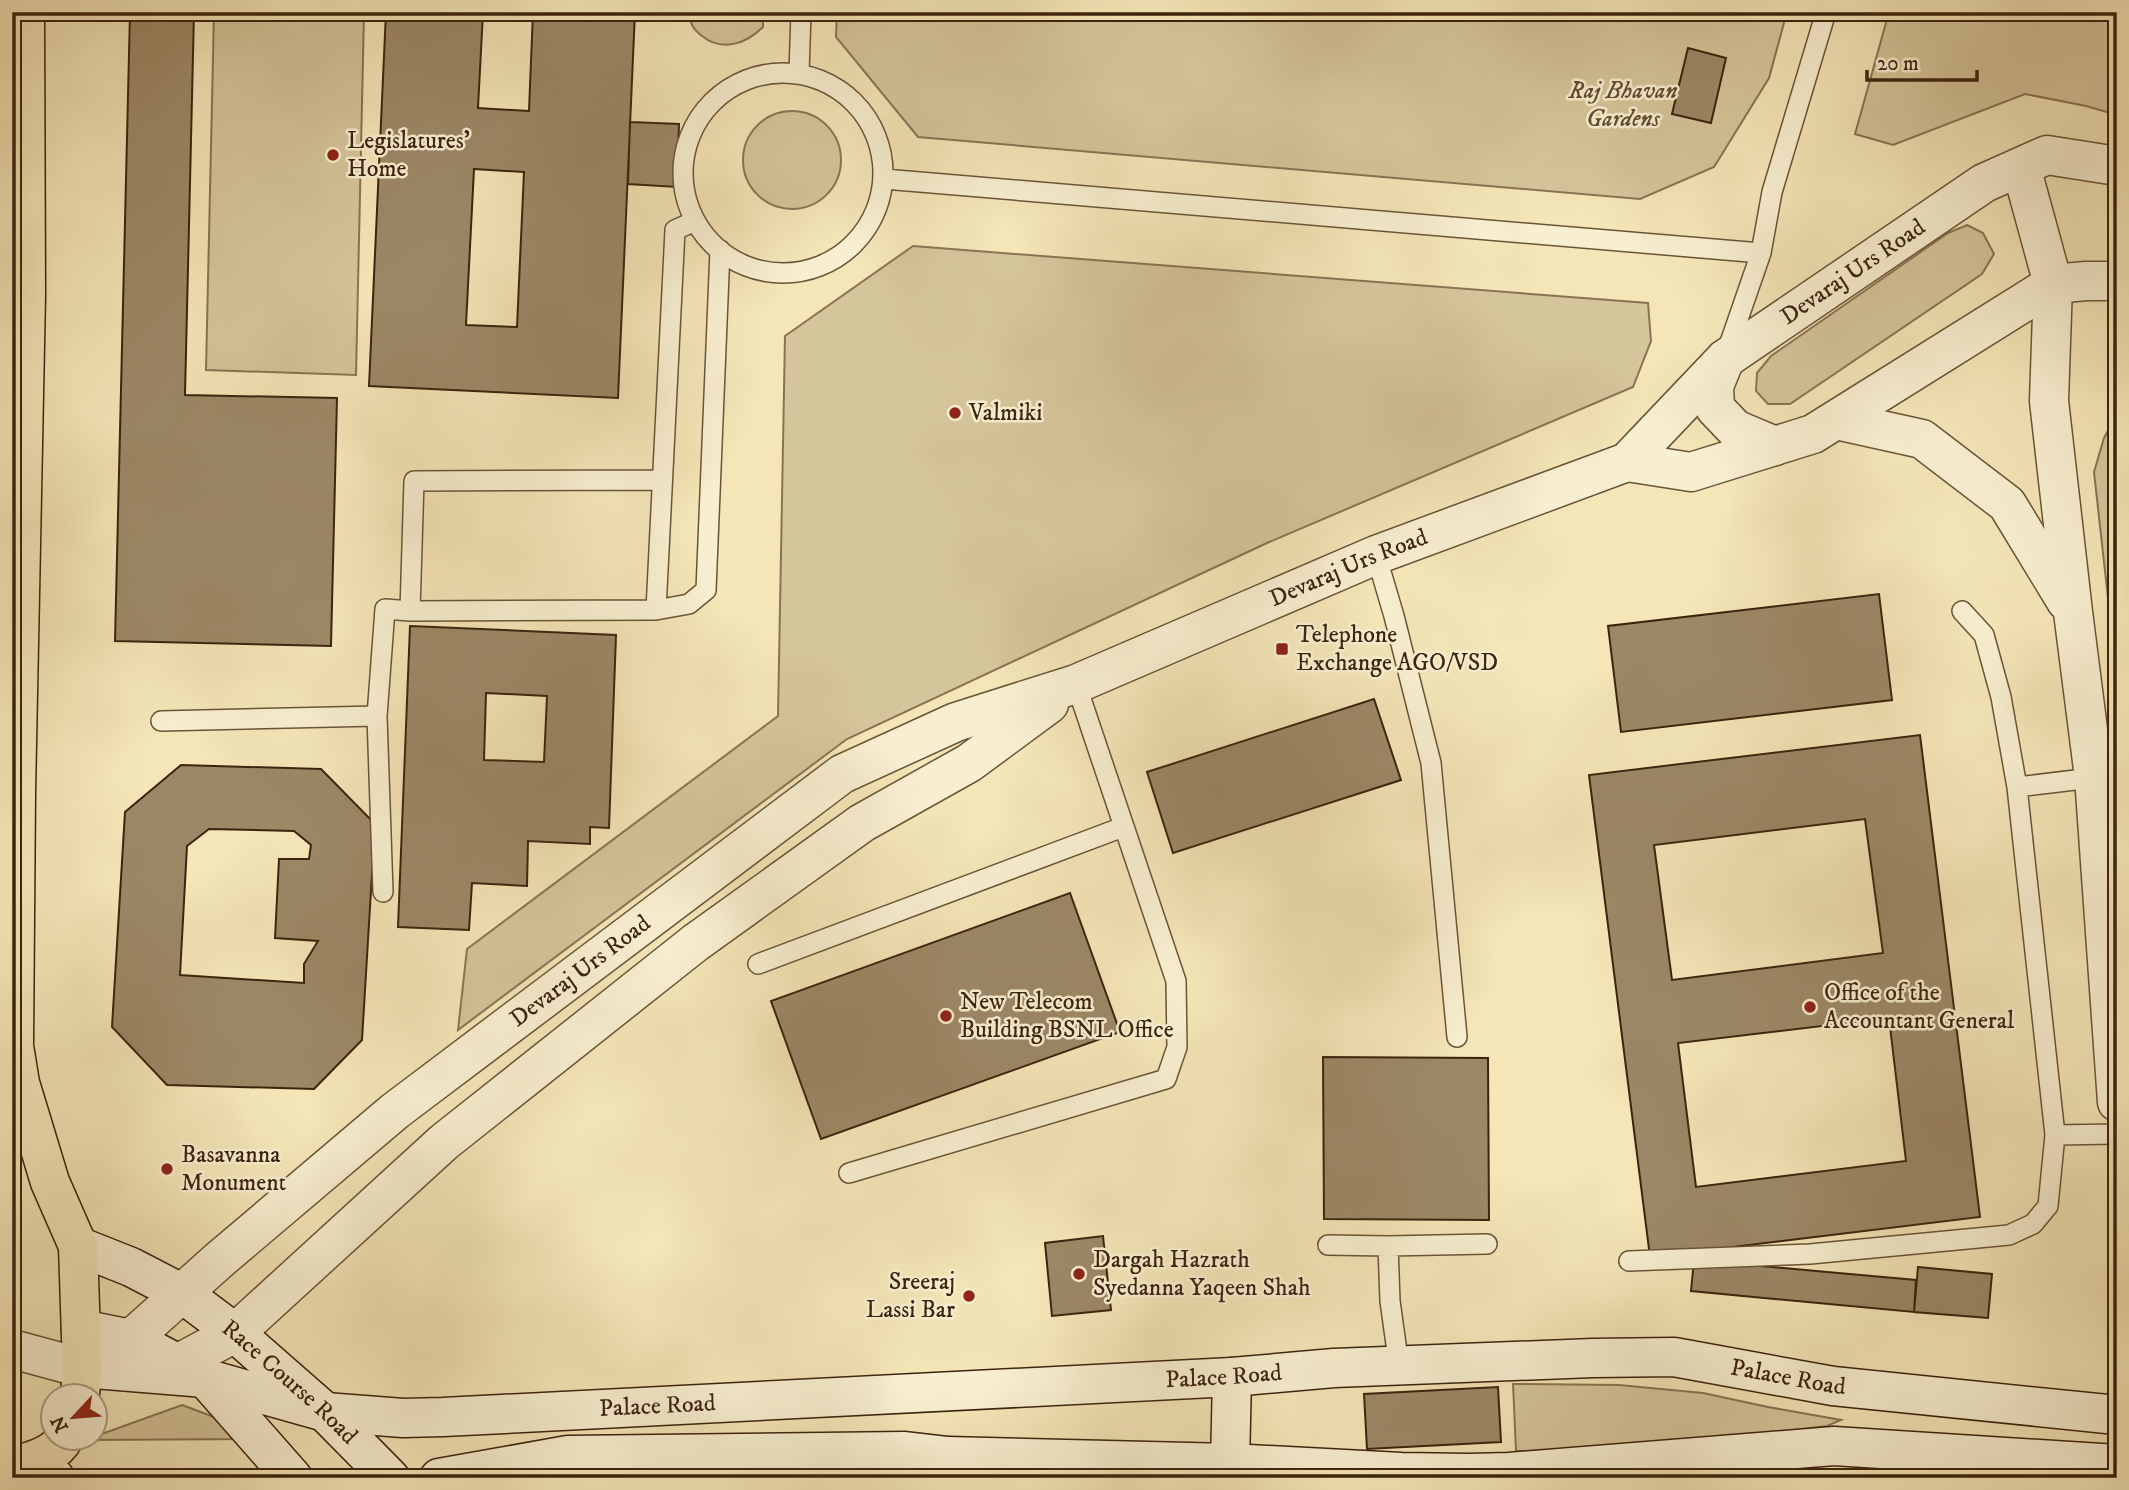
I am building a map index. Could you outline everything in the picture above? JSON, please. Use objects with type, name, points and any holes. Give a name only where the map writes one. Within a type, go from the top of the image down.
[{"type":"main road","points":[[26,12],[26,295],[13,1046],[20,1083],[50,1182],[78,1246],[81,1382]]},
{"type":"main road","points":[[12,1467],[50,1452]]},
{"type":"street","name":"Devaraj Urs Road","points":[[131,1339],[218,1261],[395,1111],[842,774],[956,722],[1076,684],[1376,555],[1627,463],[1725,359],[1984,183],[2047,155],[2117,166]]},
{"type":"street","points":[[2021,167],[2053,284],[2049,401],[2073,612],[2106,776],[2117,1102]]},
{"type":"street","name":"Devaraj Urs Road","points":[[1627,463],[1690,472],[1813,433],[2053,284],[2117,281]]},
{"type":"street","points":[[1725,359],[1714,386],[1714,408],[1735,429],[1775,446]]},
{"type":"street","points":[[1836,420],[1922,439],[2007,504],[2073,612]]},
{"type":"street","name":"Devaraj Urs Road","points":[[192,1371],[301,1275],[443,1142],[695,943],[862,823],[969,763],[1076,684]]},
{"type":"street","name":"Race Course Road","points":[[78,1246],[131,1267],[183,1294],[235,1333],[326,1412],[390,1478]]},
{"type":"street","points":[[81,1329],[131,1339],[192,1371],[293,1478]]},
{"type":"street","points":[[12,1349],[81,1382],[192,1371]]},
{"type":"street","name":"Palace Road","points":[[192,1371],[326,1412],[403,1418],[1232,1377],[1335,1368],[1674,1357],[1833,1386],[2117,1415]]},
{"type":"street","points":[[1230,1463],[1232,1377]]},
{"type":"street","name":"Palace Road","points":[[439,1478],[568,1455],[905,1451],[948,1456],[1230,1463],[1401,1475],[1509,1472],[1834,1446],[2039,1468],[2117,1464]]},
{"type":"street","name":"Palace Road","points":[[907,1478],[948,1456]]},
{"type":"street","points":[[12,1473],[55,1478]]},
{"type":"lane","points":[[799,73],[801,12]]},
{"type":"lane","points":[[1725,359],[1761,253],[1772,192],[1826,12]]},
{"type":"lane","points":[[767,73],[799,73],[827,82],[852,99],[870,122],[881,149],[884,179],[878,208],[864,234],[842,255],[816,268],[787,274],[757,270],[733,260],[711,243],[695,221],[684,191],[683,158],[693,128],[711,102],[736,83],[767,73]]},
{"type":"lane","points":[[884,179],[1761,253]]},
{"type":"lane","points":[[656,610],[675,230],[695,221]]},
{"type":"lane","points":[[383,892],[377,716],[385,609],[656,610],[689,604],[705,590],[720,250]]},
{"type":"lane","points":[[410,611],[414,481],[662,480]]},
{"type":"lane","points":[[1376,555],[1431,763],[1457,1037]]},
{"type":"lane","points":[[1629,1261],[1810,1254],[2009,1235],[2034,1224],[2049,1206],[2055,1135],[2017,787],[2001,697],[1984,635],[1962,611]]},
{"type":"lane","points":[[849,1173],[1166,1079],[1177,1048],[1176,981],[1076,684]]},
{"type":"lane","points":[[161,721],[377,716]]},
{"type":"lane","points":[[2017,787],[2106,776]]},
{"type":"lane","points":[[758,964],[1123,827]]},
{"type":"lane","points":[[2055,1135],[2117,1134]]},
{"type":"lane","points":[[1328,1245],[1487,1244]]},
{"type":"lane","points":[[1388,1246],[1390,1301],[1399,1366]]},
{"type":"green space","points":[[214,12],[364,12],[356,375],[206,370]]},
{"type":"green space","points":[[690,12],[763,12],[763,27],[742,42],[718,44],[696,31],[691,23]]},
{"type":"green space","name":"Raj Bhavan Gardens","points":[[837,12],[1787,12],[1769,78],[1714,167],[1640,199],[918,137],[836,37]]},
{"type":"green space","points":[[1889,12],[2117,12],[2117,115],[2025,94],[1893,145],[1855,134]]},
{"type":"green space","points":[[792,111],[811,115],[827,125],[837,141],[841,160],[837,179],[827,195],[811,205],[792,209],[773,205],[757,195],[747,179],[743,160],[747,141],[757,125],[773,115]]},
{"type":"green space","points":[[1967,225],[1983,233],[1994,254],[1982,274],[1790,404],[1768,404],[1756,391],[1757,373],[1771,356],[1948,233]]},
{"type":"green space","points":[[913,246],[1648,303],[1651,341],[1633,387],[1267,543],[847,739],[458,1030],[467,949],[778,716],[785,336]]},
{"type":"green space","points":[[2117,414],[2117,679],[2094,472],[2104,438]]},
{"type":"green space","points":[[1513,1384],[1619,1385],[1703,1393],[1841,1420],[1827,1426],[1712,1440],[1604,1450],[1516,1451]]},
{"type":"green space","points":[[182,1405],[222,1420],[252,1439],[108,1440],[108,1432]]},
{"type":"building","points":[[130,12],[194,12],[185,395],[337,398],[331,646],[115,641]]},
{"type":"building","points":[[386,12],[483,12],[478,108],[529,111],[533,12],[635,12],[618,398],[369,386]],"holes":[[[474,169],[524,172],[517,327],[466,325]]]},
{"type":"building","points":[[1688,48],[1726,58],[1711,123],[1672,114]]},
{"type":"building","points":[[630,122],[679,124],[677,187],[628,184]]},
{"type":"building","points":[[1879,594],[1892,700],[1621,732],[1608,626]]},
{"type":"building","points":[[410,626],[616,635],[609,828],[590,827],[590,844],[528,841],[527,886],[472,883],[469,930],[398,927]],"holes":[[[486,693],[547,696],[544,762],[484,760]]]},
{"type":"building","points":[[1374,699],[1401,780],[1173,853],[1147,772]]},
{"type":"building","points":[[1920,735],[1980,1217],[1650,1257],[1589,775]],"holes":[[[1865,819],[1883,953],[1672,980],[1654,845]],[[1889,1018],[1906,1161],[1696,1187],[1678,1043]]]},
{"type":"building","points":[[181,765],[321,769],[375,824],[362,1040],[314,1089],[167,1085],[112,1027],[125,812]],"holes":[[[209,829],[294,831],[311,845],[309,859],[279,859],[275,938],[318,941],[304,964],[304,983],[180,975],[187,846]]]},
{"type":"building","name":"New Telecom Building BSNL Office","points":[[1070,893],[1120,1032],[821,1139],[771,1001]]},
{"type":"building","points":[[1323,1057],[1488,1058],[1489,1220],[1324,1219]]},
{"type":"building","points":[[1103,1236],[1111,1310],[1052,1316],[1045,1243]]},
{"type":"building","points":[[1694,1260],[1916,1280],[1914,1312],[1691,1291]]},
{"type":"building","points":[[1918,1267],[1992,1274],[1988,1318],[1914,1312]]},
{"type":"building","points":[[1498,1387],[1501,1442],[1367,1449],[1364,1394]]},
{"type":"place","name":"Legislatures' Home","points":[[333,155]]},
{"type":"place","name":"Valmiki","points":[[955,413]]},
{"type":"place","name":"Telephone Exchange AGO/VSD","points":[[1282,649]]},
{"type":"place","name":"Office of the Accountant General","points":[[1810,1007]]},
{"type":"place","name":"New Telecom Building BSNL Office","points":[[946,1016]]},
{"type":"place","name":"Basavanna Monument","points":[[167,1169]]},
{"type":"place","name":"Dargah Hazrath Syedanna Yaqeen Shah","points":[[1079,1274]]},
{"type":"place","name":"Sreeraj Lassi Bar","points":[[969,1296]]}]
